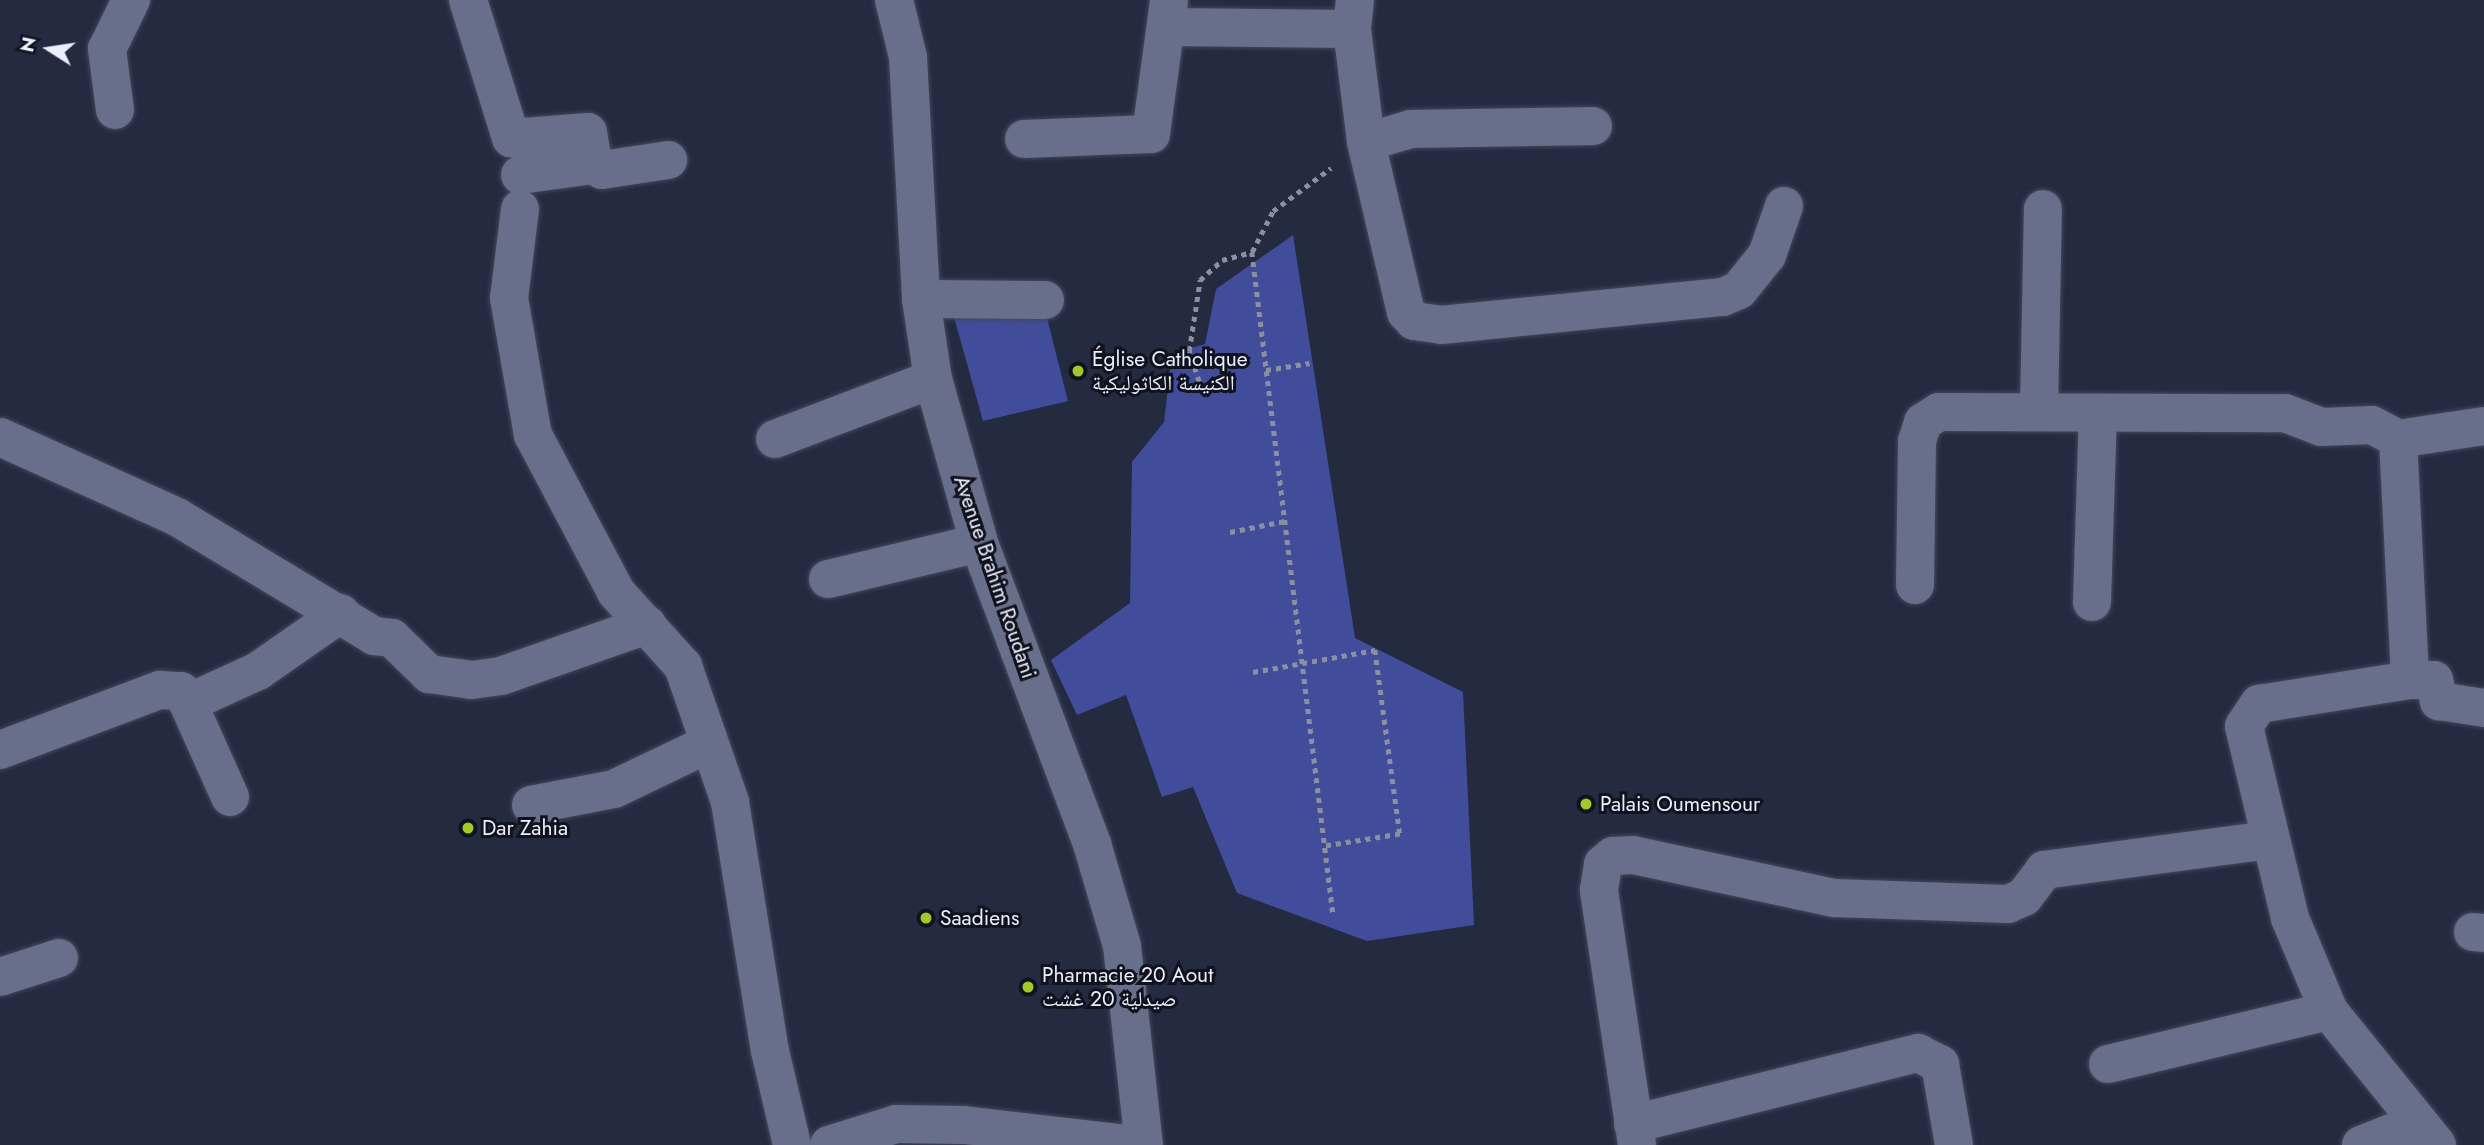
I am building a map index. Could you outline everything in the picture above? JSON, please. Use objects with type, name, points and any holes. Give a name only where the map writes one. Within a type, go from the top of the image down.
[{"type":"street","points":[[115,110],[107,49],[131,0]]},
{"type":"street","points":[[468,0],[510,138],[588,132],[593,165]]},
{"type":"street","name":"Avenue Brahim Roudani","points":[[894,0],[908,57],[921,299],[933,379],[979,543],[1092,844],[1122,946],[1144,1145]]},
{"type":"street","points":[[1024,139],[1151,134],[1168,13],[1354,15],[1366,142],[1406,312],[1422,324],[1723,297],[1739,290],[1768,255],[1784,206]]},
{"type":"street","points":[[1366,142],[1411,129],[1593,126]]},
{"type":"street","points":[[668,160],[602,170],[593,165],[520,192],[509,299],[533,435],[616,592],[683,666],[741,854],[770,1051],[792,1145]]},
{"type":"street","points":[[2039,412],[2043,209]]},
{"type":"street","points":[[921,299],[1045,300]]},
{"type":"street","points":[[775,439],[933,379]]},
{"type":"street","points":[[1915,585],[1917,441],[1923,422],[1939,412],[2284,413],[2321,427],[2372,425],[2398,439],[2484,426]]},
{"type":"street","points":[[2092,602],[2098,413]]},
{"type":"street","points":[[0,438],[177,517],[341,613],[374,636],[392,638],[429,674],[472,680],[647,625]]},
{"type":"street","points":[[2398,439],[2410,680]]},
{"type":"street","points":[[828,579],[979,543]]},
{"type":"street","points":[[188,703],[258,671],[341,613]]},
{"type":"street","points":[[2361,1145],[2428,1134],[2329,1010],[2290,918],[2268,840],[2244,726],[2249,713],[2259,704],[2410,680],[2434,680],[2439,701],[2484,708]]},
{"type":"street","points":[[0,750],[160,690],[181,691],[230,797]]},
{"type":"street","points":[[531,805],[614,789],[708,744]]},
{"type":"street","points":[[1954,1145],[1940,1064],[1918,1053],[1635,1135],[1599,890],[1603,864],[1612,856],[1633,855],[1834,898],[2008,904],[2024,897],[2044,870],[2268,840]]},
{"type":"street","points":[[0,977],[59,958]]},
{"type":"street","points":[[2108,1063],[2329,1010]]},
{"type":"street","points":[[829,1145],[896,1124],[964,1125],[1137,1145]]},
{"type":"path","points":[[1333,914],[1252,252],[1273,211],[1366,142]]},
{"type":"path","points":[[1202,391],[1189,351],[1200,280],[1222,260],[1252,252]]},
{"type":"path","points":[[1266,370],[1309,363]]},
{"type":"path","points":[[1230,532],[1285,521]]},
{"type":"path","points":[[1253,672],[1302,666],[1375,650],[1400,834],[1325,846]]},
{"type":"shaded area","points":[[1293,235],[1355,638],[1463,692],[1474,925],[1367,941],[1237,893],[1193,787],[1162,797],[1126,695],[1077,715],[1051,660],[1130,603],[1132,462],[1164,422],[1172,354],[1205,344],[1216,289]]},
{"type":"shaded area","points":[[952,310],[1045,310],[1068,401],[983,421]]},
{"type":"place","name":"Église Catholique الكنيسة الكاثوليكية","points":[[1078,371]]},
{"type":"place","name":"Palais Oumensour","points":[[1586,804]]},
{"type":"place","name":"Dar Zahia","points":[[468,828]]},
{"type":"place","name":"Saadiens","points":[[926,918]]},
{"type":"place","name":"Pharmacie 20 Aout صيدلية 20 غشت","points":[[1028,987]]}]
